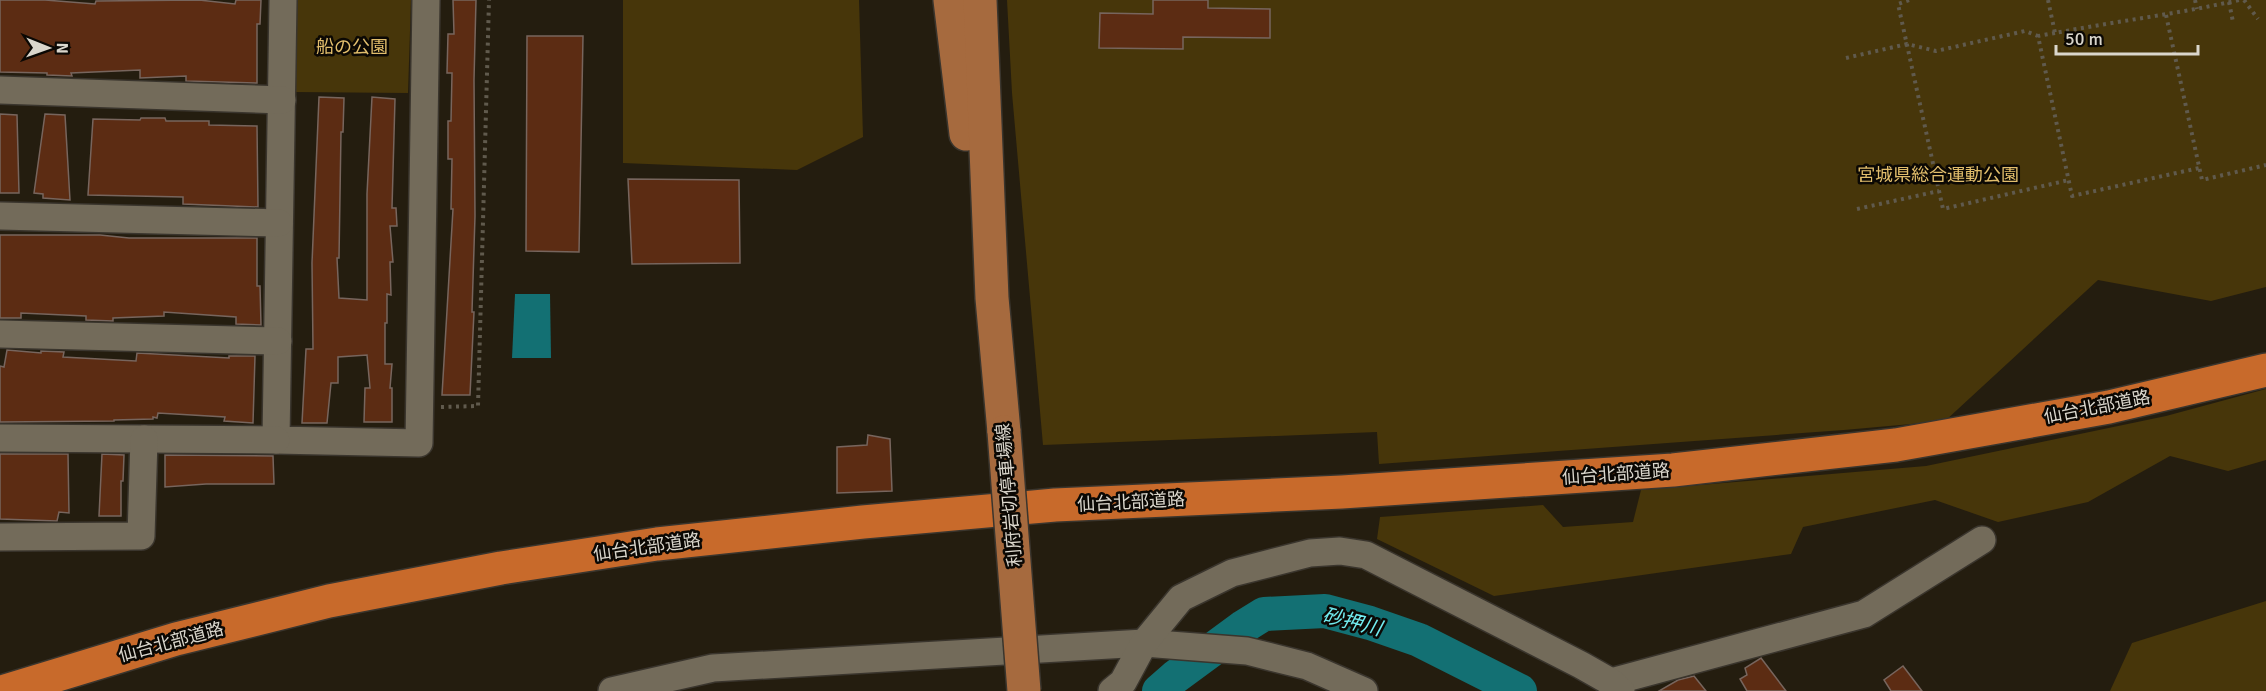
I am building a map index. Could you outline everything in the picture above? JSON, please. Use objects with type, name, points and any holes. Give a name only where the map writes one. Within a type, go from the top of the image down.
[{"type":"highway","name":"仙台北部道路","points":[[4,691],[176,639],[307,607],[501,568],[657,544],[863,522],[1055,505],[1342,492],[1673,470],[1896,445],[2109,406],[2266,370]]},
{"type":"main road","name":"利府岩切停車場線","points":[[950,0],[977,227],[992,298]]},
{"type":"main road","name":"利府岩切停車場線","points":[[980,0],[992,298],[1024,691]]},
{"type":"street","points":[[276,440],[283,0]]},
{"type":"street","points":[[0,438],[419,443],[426,0]]},
{"type":"street","points":[[0,90],[282,100]]},
{"type":"street","points":[[0,216],[279,223]]},
{"type":"street","points":[[0,334],[278,341]]},
{"type":"street","points":[[0,537],[141,536],[144,439]]},
{"type":"street","points":[[1112,691],[1123,682],[1155,643],[1180,598],[1232,573],[1310,553],[1340,551],[1366,555],[1616,686],[1864,614],[1982,540]]},
{"type":"street","points":[[612,691],[713,668],[1155,643],[1247,651],[1307,666],[1364,691]]},
{"type":"path","points":[[420,408],[478,406],[489,0]]},
{"type":"path","points":[[1909,0],[1898,4],[1943,209],[2069,180]]},
{"type":"path","points":[[2048,0],[2055,33]]},
{"type":"path","points":[[2195,0],[2197,9]]},
{"type":"path","points":[[1846,58],[1907,44],[1936,51],[2025,31],[2038,36],[2166,15],[2239,0]]},
{"type":"path","points":[[2244,0],[2258,19]]},
{"type":"path","points":[[2229,2],[2233,22]]},
{"type":"path","points":[[2166,15],[2202,180],[2266,165]]},
{"type":"path","points":[[2038,36],[2072,196],[2199,168]]},
{"type":"path","points":[[1857,209],[1939,191]]},
{"type":"green space","name":"船の公園","points":[[293,0],[411,0],[408,93],[294,92]]},
{"type":"green space","points":[[623,0],[859,0],[863,137],[797,170],[623,163]]},
{"type":"green space","name":"宮城県総合運動公園","points":[[1007,0],[2266,0],[2266,287],[2211,301],[2098,280],[1945,421],[1379,464],[1377,432],[1043,445],[1012,93]]},
{"type":"green space","points":[[2266,389],[2266,460],[2228,471],[2170,456],[2088,502],[1998,522],[1935,500],[1803,527],[1791,554],[1494,596],[1377,539],[1380,517],[1543,505],[1563,527],[1633,522],[1641,490],[1926,466],[2166,416]]},
{"type":"green space","points":[[2266,601],[2266,691],[2110,691],[2132,643]]},
{"type":"water","points":[[515,294],[550,294],[551,358],[512,358]]},
{"type":"building","points":[[0,0],[45,0],[95,4],[96,1],[199,0],[235,4],[236,0],[261,0],[260,24],[257,24],[257,83],[186,81],[186,76],[140,78],[140,70],[71,73],[72,76],[0,72]]},
{"type":"building","points":[[453,0],[476,0],[472,312],[474,312],[470,395],[442,395],[453,209],[451,209],[452,159],[448,159],[452,73],[447,73],[448,34],[454,34]]},
{"type":"building","points":[[1153,0],[1208,0],[1208,8],[1270,9],[1270,38],[1183,37],[1183,49],[1099,48],[1100,13],[1153,14]]},
{"type":"building","points":[[527,36],[583,36],[579,252],[526,251]]},
{"type":"building","points":[[319,97],[344,98],[343,132],[341,132],[339,258],[337,258],[339,298],[367,300],[367,194],[372,97],[395,99],[392,208],[396,208],[397,226],[390,226],[393,262],[390,262],[391,295],[387,294],[387,323],[385,323],[385,364],[392,364],[390,388],[392,388],[392,422],[364,422],[365,388],[370,388],[367,355],[338,357],[338,383],[331,383],[327,423],[302,423],[306,349],[313,349],[312,263]]},
{"type":"building","points":[[0,114],[17,115],[19,193],[0,193]]},
{"type":"building","points":[[45,114],[65,115],[70,200],[43,198],[43,194],[34,193]]},
{"type":"building","points":[[141,118],[165,118],[166,121],[209,121],[209,125],[257,126],[258,207],[183,204],[183,197],[88,195],[93,119],[140,120]]},
{"type":"building","points":[[628,179],[739,180],[740,263],[632,264]]},
{"type":"building","points":[[0,235],[257,238],[257,286],[260,286],[261,325],[236,324],[236,317],[164,312],[164,316],[113,318],[113,321],[86,320],[86,316],[21,313],[21,318],[0,318]]},
{"type":"building","points":[[7,350],[41,353],[41,351],[64,352],[63,357],[136,361],[137,353],[229,358],[229,356],[255,356],[253,423],[224,421],[225,417],[158,413],[157,418],[153,417],[153,419],[0,422],[0,366],[4,367]]},
{"type":"building","points":[[868,435],[890,439],[892,491],[837,493],[837,447],[867,445]]},
{"type":"building","points":[[0,454],[68,454],[69,513],[59,512],[57,521],[0,519]]},
{"type":"building","points":[[102,454],[124,455],[121,516],[99,516]]},
{"type":"building","points":[[165,455],[273,456],[274,484],[206,484],[165,487]]},
{"type":"building","points":[[1761,658],[1786,691],[1747,691],[1740,679],[1747,675],[1745,668]]},
{"type":"building","points":[[1903,666],[1922,691],[1891,691],[1884,680]]},
{"type":"building","points":[[1694,676],[1706,691],[1659,691],[1678,680]]},
{"type":"waterway","name":"砂押川","points":[[1159,691],[1243,627],[1264,614],[1325,611],[1419,640],[1520,691]]}]
